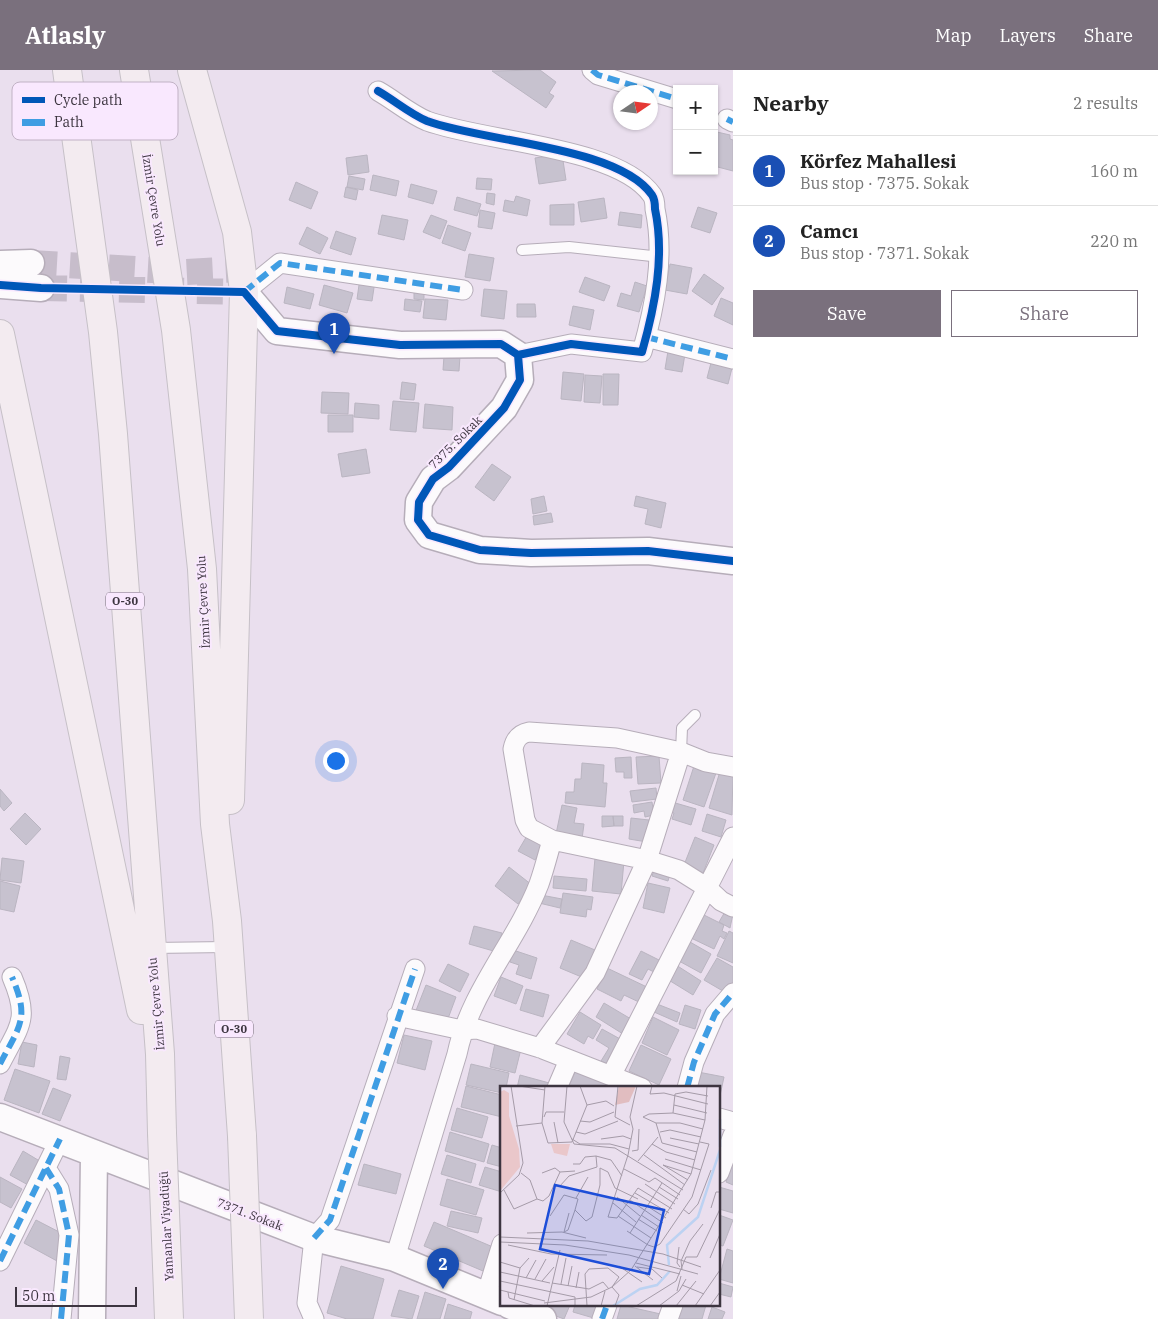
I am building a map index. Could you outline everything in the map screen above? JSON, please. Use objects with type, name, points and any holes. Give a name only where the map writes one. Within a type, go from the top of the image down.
[{"type":"highway","points":[[192,70],[237,232],[244,292],[227,934]]},
{"type":"highway","name":"İzmir Çevre Yolu","points":[[78,140],[109,388],[160,1054],[162,1133]]},
{"type":"highway","name":"İzmir Çevre Yolu","points":[[145,140],[176,330],[202,569],[215,824],[227,934],[242,1136],[248,1319]]},
{"type":"highway","points":[[0,334],[135,978],[162,1133]]},
{"type":"highway","name":"Yamanlar Viyadüğü","points":[[162,1133],[169,1319]]},
{"type":"street","points":[[592,70],[598,75],[673,98]]},
{"type":"street","points":[[378,91],[426,120],[497,138],[543,146],[598,162],[627,173],[652,195],[659,226],[661,257],[642,352],[571,344],[518,355],[501,344],[400,345],[277,331],[244,292],[280,263],[463,290]]},
{"type":"street","points":[[0,264],[30,263]]},
{"type":"street","points":[[0,285],[41,288]]},
{"type":"street","points":[[646,337],[733,359]]},
{"type":"street","name":"7375. Sokak","points":[[518,355],[520,380],[504,408],[449,467],[433,479],[418,502],[418,520],[429,535],[480,550],[531,553],[648,551],[733,561]]},
{"type":"street","points":[[733,767],[706,762],[681,752],[617,738],[521,734],[515,740],[512,749],[525,820],[530,828],[552,840],[647,860],[678,870],[706,887],[721,901],[733,907]]},
{"type":"street","points":[[540,1048],[596,973],[647,860],[681,752]]},
{"type":"street","points":[[397,1016],[462,1030],[477,1029],[540,1048],[625,1083],[706,887],[733,837]]},
{"type":"street","points":[[395,1258],[457,1054],[462,1030],[489,974],[538,885],[552,840]]},
{"type":"street","points":[[314,1319],[307,1304],[314,1238],[330,1220],[414,969]]},
{"type":"street","points":[[0,1064],[20,1025],[22,1013],[21,998],[12,976]]},
{"type":"street","points":[[688,1086],[694,1062],[715,1014],[733,993]]},
{"type":"street","points":[[558,1086],[569,1060]]},
{"type":"street","name":"7371. Sokak","points":[[0,1117],[314,1238],[395,1258],[494,1299]]},
{"type":"street","points":[[720,1118],[733,1122]]},
{"type":"street","points":[[720,1170],[733,1134]]},
{"type":"street","points":[[0,1261],[60,1139]]},
{"type":"street","points":[[92,1319],[94,1154]]},
{"type":"street","points":[[46,1168],[59,1189],[69,1235],[61,1319]]},
{"type":"street","points":[[494,1299],[500,1258]]},
{"type":"street","points":[[513,1306],[539,1313]]},
{"type":"street","points":[[602,1319],[607,1306]]},
{"type":"street","points":[[668,1319],[672,1306]]},
{"type":"lane","points":[[522,250],[569,247],[661,257]]},
{"type":"lane","points":[[681,752],[682,728],[695,715]]},
{"type":"lane","points":[[151,948],[227,934]]},
{"type":"building","points":[[540,70],[556,82],[549,93],[554,96],[546,108],[492,71]]},
{"type":"building","points":[[718,132],[730,135],[730,139],[733,140],[733,171],[718,167]]},
{"type":"building","points":[[562,154],[566,180],[539,184],[535,158]]},
{"type":"building","points":[[367,155],[369,172],[348,175],[346,158]]},
{"type":"building","points":[[373,175],[399,181],[396,196],[370,190]]},
{"type":"building","points":[[349,176],[365,179],[363,190],[347,187]]},
{"type":"building","points":[[477,178],[492,179],[491,190],[476,189]]},
{"type":"building","points":[[296,182],[318,192],[311,209],[289,200]]},
{"type":"building","points":[[411,184],[437,191],[433,204],[408,197]]},
{"type":"building","points":[[346,187],[358,190],[356,200],[344,197]]},
{"type":"building","points":[[487,193],[495,194],[494,205],[486,203]]},
{"type":"building","points":[[516,196],[530,200],[527,216],[503,211],[505,200],[514,202]]},
{"type":"building","points":[[457,197],[481,204],[477,216],[454,210]]},
{"type":"building","points":[[604,198],[607,218],[581,222],[578,202]]},
{"type":"building","points":[[574,204],[574,225],[550,225],[550,205]]},
{"type":"building","points":[[698,207],[717,213],[710,233],[691,227]]},
{"type":"building","points":[[480,210],[495,213],[492,229],[478,227]]},
{"type":"building","points":[[620,212],[642,215],[641,228],[618,225]]},
{"type":"building","points":[[382,215],[408,220],[404,240],[378,234]]},
{"type":"building","points":[[431,215],[447,221],[440,239],[423,232]]},
{"type":"building","points":[[448,225],[471,233],[465,251],[442,243]]},
{"type":"building","points":[[307,227],[328,238],[320,254],[299,244]]},
{"type":"building","points":[[336,231],[356,238],[351,255],[330,248]]},
{"type":"building","points":[[469,254],[494,258],[490,281],[465,277]]},
{"type":"building","points":[[670,264],[692,268],[687,294],[665,290]]},
{"type":"building","points":[[704,274],[724,288],[712,305],[692,291]]},
{"type":"building","points":[[585,277],[610,286],[604,301],[579,292]]},
{"type":"building","points":[[360,278],[375,281],[372,301],[357,299]]},
{"type":"building","points":[[635,282],[647,286],[639,312],[617,306],[621,293],[631,296]]},
{"type":"building","points":[[324,285],[353,293],[347,313],[319,305]]},
{"type":"building","points":[[287,287],[314,294],[310,309],[284,303]]},
{"type":"building","points":[[484,289],[507,291],[504,319],[481,316]]},
{"type":"building","points":[[414,292],[424,293],[424,300],[414,299]]},
{"type":"building","points":[[721,298],[733,303],[733,325],[714,316]]},
{"type":"building","points":[[405,299],[422,301],[420,312],[404,310]]},
{"type":"building","points":[[425,299],[448,300],[446,320],[423,318]]},
{"type":"building","points":[[517,304],[535,304],[536,317],[517,317]]},
{"type":"building","points":[[573,306],[594,310],[590,330],[569,325]]},
{"type":"building","points":[[669,345],[686,348],[682,372],[665,369]]},
{"type":"building","points":[[444,356],[460,356],[459,371],[443,370]]},
{"type":"building","points":[[712,359],[733,364],[728,384],[707,378]]},
{"type":"building","points":[[563,372],[584,374],[581,401],[561,399]]},
{"type":"building","points":[[603,374],[619,374],[618,405],[603,405]]},
{"type":"building","points":[[585,375],[602,376],[600,403],[584,402]]},
{"type":"building","points":[[402,382],[416,384],[414,400],[400,399]]},
{"type":"building","points":[[322,392],[349,393],[348,414],[321,413]]},
{"type":"building","points":[[393,401],[419,403],[416,432],[390,430]]},
{"type":"building","points":[[355,403],[379,405],[379,419],[354,417]]},
{"type":"building","points":[[425,404],[453,407],[452,430],[423,428]]},
{"type":"building","points":[[328,415],[353,415],[353,432],[328,432]]},
{"type":"building","points":[[366,449],[370,473],[342,477],[338,454]]},
{"type":"building","points":[[492,464],[511,477],[494,501],[475,487]]},
{"type":"building","points":[[544,496],[547,511],[533,514],[531,499]]},
{"type":"building","points":[[636,496],[666,503],[661,528],[645,524],[648,509],[634,506]]},
{"type":"building","points":[[551,513],[553,522],[534,525],[533,516]]},
{"type":"building","points":[[659,756],[661,783],[638,784],[636,757]]},
{"type":"building","points":[[631,757],[632,778],[624,778],[624,772],[616,772],[615,758]]},
{"type":"building","points":[[582,763],[604,765],[603,783],[607,783],[605,807],[565,803],[566,792],[574,792],[575,779],[581,779]]},
{"type":"building","points":[[694,766],[716,773],[704,807],[683,800]]},
{"type":"building","points":[[721,768],[733,771],[732,815],[709,808]]},
{"type":"building","points":[[656,788],[657,799],[632,802],[630,791]]},
{"type":"building","points":[[0,789],[12,803],[4,811],[0,806]]},
{"type":"building","points":[[652,802],[654,815],[645,817],[644,811],[634,813],[633,805]]},
{"type":"building","points":[[672,802],[696,809],[691,825],[672,819],[674,813],[669,812]]},
{"type":"building","points":[[562,805],[577,808],[574,823],[584,824],[582,839],[556,834]]},
{"type":"building","points":[[25,813],[41,829],[26,845],[10,829]]},
{"type":"building","points":[[707,814],[726,820],[721,837],[702,831]]},
{"type":"building","points":[[602,816],[613,816],[614,826],[602,827]]},
{"type":"building","points":[[613,816],[623,816],[623,826],[614,826]]},
{"type":"building","points":[[631,818],[649,820],[647,842],[629,839]]},
{"type":"building","points":[[528,834],[545,844],[535,860],[518,851]]},
{"type":"building","points":[[695,837],[714,845],[703,873],[684,865]]},
{"type":"building","points":[[2,858],[24,861],[21,883],[0,880]]},
{"type":"building","points":[[595,858],[624,861],[621,894],[592,891]]},
{"type":"building","points":[[509,867],[532,885],[518,904],[495,886]]},
{"type":"building","points":[[654,870],[670,874],[668,881],[652,876]]},
{"type":"building","points":[[554,876],[587,879],[586,891],[553,888]]},
{"type":"building","points":[[0,881],[20,886],[14,912],[0,909]]},
{"type":"building","points":[[648,883],[670,888],[664,913],[643,908]]},
{"type":"building","points":[[563,893],[593,897],[591,910],[587,909],[586,917],[560,913]]},
{"type":"building","points":[[541,895],[562,899],[560,908],[539,903]]},
{"type":"building","points":[[726,910],[733,914],[730,928],[719,922]]},
{"type":"building","points":[[702,914],[724,925],[722,931],[727,933],[724,939],[720,936],[714,949],[691,938]]},
{"type":"building","points":[[474,926],[502,933],[497,952],[469,944]]},
{"type":"building","points":[[729,931],[733,933],[733,963],[717,956]]},
{"type":"building","points":[[571,940],[595,950],[584,978],[560,968]]},
{"type":"building","points":[[690,942],[711,954],[701,973],[679,961]]},
{"type":"building","points":[[513,950],[537,958],[531,979],[516,974],[519,965],[510,962]]},
{"type":"building","points":[[641,951],[663,962],[658,974],[648,969],[642,980],[629,974]]},
{"type":"building","points":[[717,958],[733,967],[733,986],[728,994],[704,980]]},
{"type":"building","points":[[448,964],[469,974],[460,992],[439,981]]},
{"type":"building","points":[[676,965],[701,981],[693,995],[667,979]]},
{"type":"building","points":[[607,968],[649,988],[641,1003],[624,995],[621,1001],[597,989]]},
{"type":"building","points":[[501,977],[523,986],[516,1004],[494,996]]},
{"type":"building","points":[[426,985],[456,997],[446,1024],[415,1013]]},
{"type":"building","points":[[526,989],[549,995],[543,1017],[520,1010]]},
{"type":"building","points":[[604,1003],[631,1019],[623,1034],[596,1017]]},
{"type":"building","points":[[657,1004],[680,1013],[677,1022],[654,1012]]},
{"type":"building","points":[[685,1005],[701,1010],[695,1029],[679,1024]]},
{"type":"building","points":[[580,1012],[601,1025],[593,1039],[588,1036],[584,1044],[567,1034]]},
{"type":"building","points":[[653,1017],[679,1030],[667,1055],[642,1043]]},
{"type":"building","points":[[602,1029],[622,1040],[608,1064],[601,1061],[609,1048],[596,1040]]},
{"type":"building","points":[[404,1035],[432,1041],[425,1070],[397,1063]]},
{"type":"building","points":[[22,1042],[37,1045],[34,1067],[18,1064]]},
{"type":"building","points":[[495,1043],[521,1049],[515,1073],[490,1067]]},
{"type":"building","points":[[641,1045],[671,1059],[659,1085],[629,1071]]},
{"type":"building","points":[[60,1056],[70,1058],[66,1080],[57,1079]]},
{"type":"building","points":[[471,1064],[509,1073],[506,1086],[500,1086],[500,1093],[466,1085]]},
{"type":"building","points":[[15,1069],[50,1081],[39,1113],[4,1100]]},
{"type":"building","points":[[576,1070],[613,1086],[569,1086]]},
{"type":"building","points":[[698,1072],[724,1077],[720,1095],[720,1086],[695,1086]]},
{"type":"building","points":[[520,1075],[553,1084],[552,1086],[517,1086]]},
{"type":"building","points":[[466,1086],[500,1094],[500,1117],[461,1107]]},
{"type":"building","points":[[53,1088],[71,1095],[60,1121],[42,1114]]},
{"type":"building","points":[[457,1108],[488,1117],[482,1138],[451,1130]]},
{"type":"building","points":[[450,1132],[489,1144],[484,1162],[445,1151]]},
{"type":"building","points":[[492,1145],[500,1147],[500,1166],[487,1163]]},
{"type":"building","points":[[23,1151],[43,1163],[30,1186],[10,1175]]},
{"type":"building","points":[[447,1155],[476,1164],[471,1183],[441,1174]]},
{"type":"building","points":[[733,1162],[733,1185],[726,1182]]},
{"type":"building","points":[[364,1164],[401,1174],[396,1194],[358,1185]]},
{"type":"building","points":[[485,1167],[500,1171],[500,1191],[479,1185]]},
{"type":"building","points":[[0,1177],[22,1189],[11,1208],[0,1202]]},
{"type":"building","points":[[447,1179],[484,1190],[476,1215],[440,1205]]},
{"type":"building","points":[[720,1187],[733,1191],[733,1213],[720,1209]]},
{"type":"building","points":[[451,1211],[482,1218],[478,1233],[447,1226]]},
{"type":"building","points":[[720,1215],[733,1220],[723,1246],[720,1245]]},
{"type":"building","points":[[36,1220],[65,1235],[57,1261],[24,1243]]},
{"type":"building","points":[[434,1222],[493,1247],[483,1271],[424,1246]]},
{"type":"building","points":[[727,1249],[733,1251],[733,1283],[720,1279]]},
{"type":"building","points":[[341,1266],[384,1279],[373,1319],[347,1319],[327,1313]]},
{"type":"building","points":[[720,1283],[733,1287],[731,1297],[720,1294]]},
{"type":"building","points":[[399,1290],[419,1296],[412,1319],[391,1316]]},
{"type":"building","points":[[425,1292],[446,1299],[440,1319],[417,1319]]},
{"type":"building","points":[[448,1304],[472,1312],[470,1319],[444,1319]]},
{"type":"building","points":[[542,1306],[570,1306],[564,1319],[540,1310]]},
{"type":"building","points":[[575,1306],[603,1306],[597,1319],[573,1312]]},
{"type":"building","points":[[621,1306],[665,1315],[664,1319],[617,1319]]},
{"type":"building","points":[[681,1306],[706,1306],[702,1319],[677,1319]]},
{"type":"building","points":[[712,1307],[725,1312],[722,1319],[708,1319]]},
{"type":"tunnel","points":[[31,263],[186,272],[242,269]]},
{"type":"tunnel","points":[[41,288],[244,292]]},
{"type":"marked path","points":[[592,70],[598,75],[673,98]]},
{"type":"marked path","points":[[727,119],[733,122]]},
{"type":"marked path","points":[[244,292],[280,263],[463,290]]},
{"type":"marked path","points":[[646,337],[733,359]]},
{"type":"marked path","points":[[314,1238],[330,1220],[415,969]]},
{"type":"marked path","points":[[0,1064],[20,1022],[21,1003],[12,977]]},
{"type":"marked path","points":[[688,1086],[694,1062],[715,1014],[733,993]]},
{"type":"marked path","points":[[0,1261],[60,1139]]},
{"type":"marked path","points":[[46,1168],[59,1189],[69,1235],[61,1319]]},
{"type":"marked path","points":[[602,1319],[607,1306]]},
{"type":"cycle path","points":[[378,91],[414,115],[427,121],[481,135],[581,156],[610,166],[635,179],[653,196],[658,227],[659,263],[651,317],[642,352],[571,344],[518,355]]},
{"type":"cycle path","points":[[0,285],[41,288],[244,292],[277,331],[400,345],[501,344],[518,355],[520,380],[504,408],[449,467],[433,479],[419,502],[418,520],[429,535],[480,550],[531,553],[648,551],[733,561]]},
{"type":"place","name":"Körfez Mahallesi","points":[[334,354]]},
{"type":"place","name":"Camcı","points":[[443,1289]]}]
